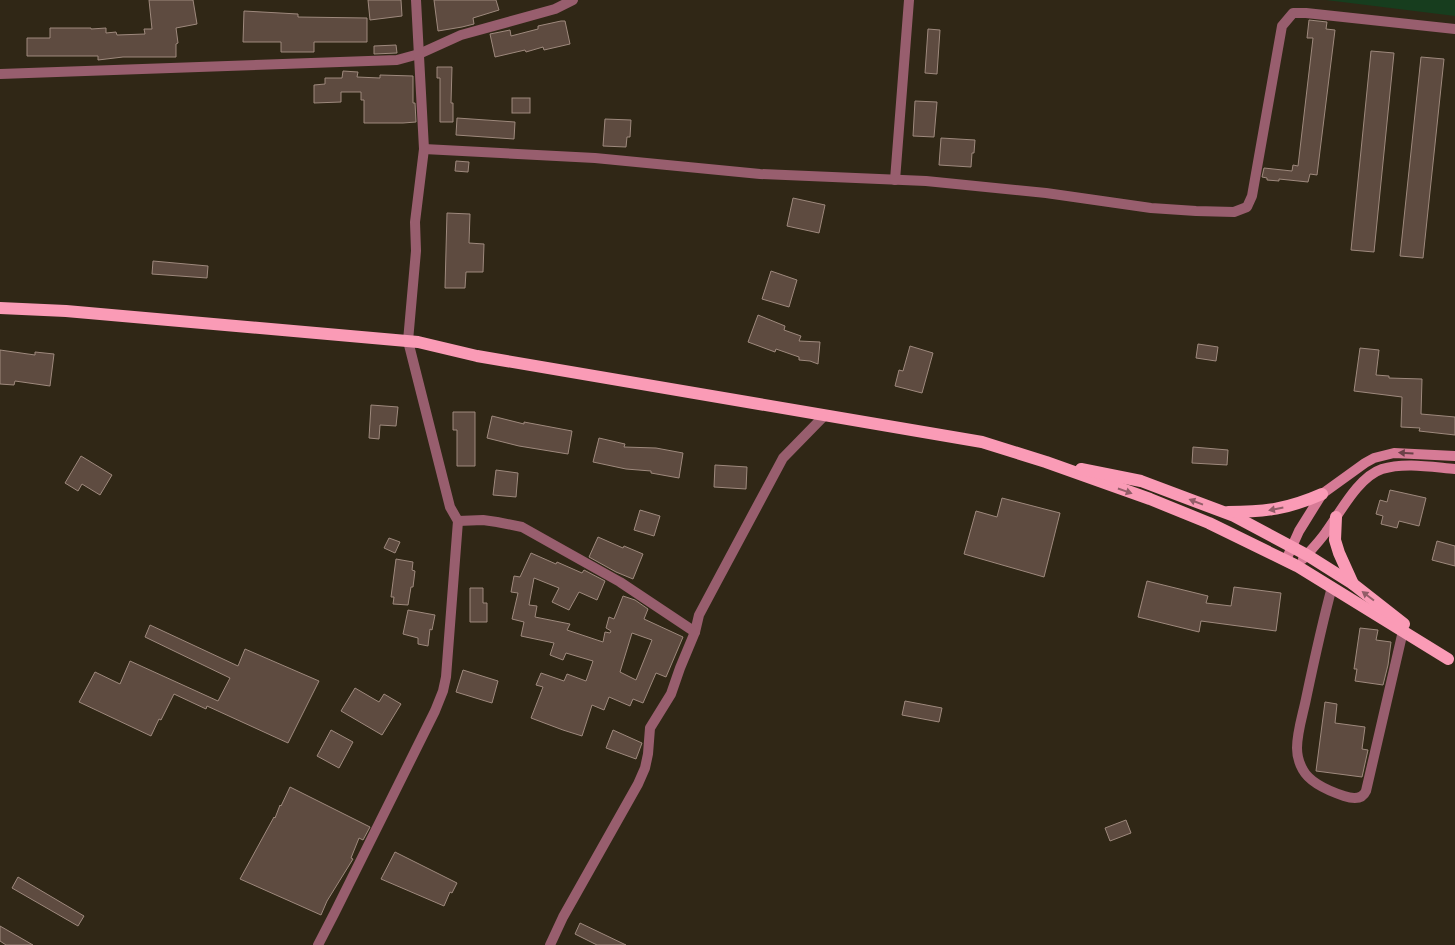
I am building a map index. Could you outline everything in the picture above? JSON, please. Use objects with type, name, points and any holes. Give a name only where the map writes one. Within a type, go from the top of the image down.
[{"type":"main road","points":[[0,308],[66,311],[418,342],[477,356],[982,442],[1046,462],[1150,499],[1209,523],[1292,563],[1451,662]]},
{"type":"main road","points":[[1223,512],[1258,512],[1278,510],[1294,505],[1322,494],[1365,463],[1384,455],[1394,453],[1455,456]]},
{"type":"main road","points":[[1046,462],[1141,482],[1234,516],[1292,546],[1353,584],[1451,662]]},
{"type":"main road","points":[[1292,563],[1307,555],[1326,533],[1356,489],[1381,470],[1404,466],[1455,469]]},
{"type":"main road","points":[[1292,563],[1292,546],[1306,518],[1322,494]]},
{"type":"main road","points":[[1336,517],[1335,540],[1353,584]]},
{"type":"street","points":[[318,945],[443,692],[446,667],[458,520],[450,507],[408,341],[416,251],[415,222],[424,149],[416,0]]},
{"type":"street","points":[[0,74],[397,60],[419,54],[461,35],[555,9],[573,0]]},
{"type":"street","points":[[895,180],[909,0]]},
{"type":"street","points":[[424,149],[596,158],[760,174],[926,181],[1046,193],[1151,208],[1234,212],[1247,207],[1252,196],[1282,26],[1293,13],[1455,29]]},
{"type":"street","points":[[550,945],[563,917],[638,784],[645,768],[648,754],[650,728],[672,694],[680,668],[695,632],[699,615],[777,466],[825,415]]},
{"type":"street","points":[[458,520],[497,522],[522,527],[620,582],[695,632]]},
{"type":"street","points":[[1332,587],[1300,726],[1297,754],[1303,770],[1311,780],[1346,797],[1360,798],[1364,796],[1403,631]]},
{"type":"green space","points":[[1326,0],[1455,0],[1455,16]]},
{"type":"building","points":[[149,0],[193,0],[197,24],[176,28],[178,43],[176,44],[176,57],[123,57],[98,60],[98,56],[27,56],[27,38],[50,38],[50,28],[106,28],[106,33],[116,32],[117,35],[145,34],[144,29],[152,29]]},
{"type":"building","points":[[368,0],[401,0],[402,16],[370,20]]},
{"type":"building","points":[[434,0],[496,0],[499,10],[473,18],[474,24],[438,31]]},
{"type":"building","points":[[244,11],[298,14],[298,17],[367,18],[367,42],[314,42],[314,52],[281,52],[281,42],[243,42]]},
{"type":"building","points":[[1309,20],[1327,22],[1326,29],[1335,30],[1317,175],[1310,174],[1308,182],[1279,179],[1279,181],[1267,180],[1267,178],[1262,177],[1264,168],[1292,171],[1293,165],[1298,166],[1313,38],[1307,38]]},
{"type":"building","points":[[565,21],[570,44],[544,50],[543,47],[526,52],[525,50],[495,57],[490,34],[510,30],[511,36],[538,29],[538,26]]},
{"type":"building","points":[[928,29],[940,30],[937,74],[925,73]]},
{"type":"building","points":[[396,45],[397,53],[374,54],[374,46]]},
{"type":"building","points":[[1371,51],[1394,53],[1374,252],[1351,250]]},
{"type":"building","points":[[1421,57],[1444,59],[1423,258],[1400,256]]},
{"type":"building","points":[[437,67],[452,67],[451,103],[453,103],[453,122],[440,122],[440,78],[437,78]]},
{"type":"building","points":[[343,71],[358,72],[357,77],[380,78],[380,75],[413,76],[413,103],[415,103],[416,122],[364,123],[364,100],[361,100],[361,92],[341,92],[341,102],[314,103],[314,85],[325,84],[325,78],[342,78]]},
{"type":"building","points":[[512,98],[530,98],[530,113],[512,113]]},
{"type":"building","points":[[915,101],[937,102],[934,137],[913,136]]},
{"type":"building","points":[[457,118],[515,122],[514,139],[456,135]]},
{"type":"building","points":[[605,119],[631,120],[630,137],[627,137],[626,147],[603,146]]},
{"type":"building","points":[[941,138],[975,140],[971,167],[939,165]]},
{"type":"building","points":[[456,161],[469,162],[468,172],[455,171]]},
{"type":"building","points":[[793,198],[825,205],[819,233],[787,226]]},
{"type":"building","points":[[447,213],[470,214],[469,243],[484,244],[483,272],[466,272],[465,288],[445,288]]},
{"type":"building","points":[[153,261],[208,266],[207,278],[152,274]]},
{"type":"building","points":[[771,271],[797,280],[789,307],[762,299]]},
{"type":"building","points":[[758,315],[785,326],[784,330],[801,336],[799,341],[820,342],[818,364],[799,360],[799,357],[776,349],[775,352],[748,342]]},
{"type":"building","points":[[1198,344],[1218,347],[1216,361],[1196,358]]},
{"type":"building","points":[[910,346],[933,353],[922,393],[895,386],[899,370],[903,371]]},
{"type":"building","points":[[1360,348],[1379,350],[1376,375],[1389,376],[1389,378],[1422,379],[1421,414],[1455,417],[1455,435],[1419,431],[1420,428],[1401,427],[1402,397],[1354,391]]},
{"type":"building","points":[[0,350],[35,355],[35,352],[54,354],[50,386],[15,381],[14,385],[0,384]]},
{"type":"building","points":[[371,405],[398,407],[396,426],[380,425],[379,439],[369,438]]},
{"type":"building","points":[[453,412],[475,412],[475,466],[457,466],[457,430],[453,430]]},
{"type":"building","points":[[492,416],[524,424],[524,422],[572,431],[568,454],[519,446],[487,438]]},
{"type":"building","points":[[599,438],[625,444],[624,447],[656,448],[683,453],[679,478],[651,473],[651,471],[626,469],[593,462]]},
{"type":"building","points":[[1193,447],[1228,450],[1227,465],[1192,463]]},
{"type":"building","points":[[81,456],[112,475],[100,495],[82,484],[78,491],[65,483]]},
{"type":"building","points":[[715,465],[747,467],[746,489],[714,487]]},
{"type":"building","points":[[496,470],[518,473],[516,497],[493,495]]},
{"type":"building","points":[[1390,490],[1426,498],[1419,526],[1399,521],[1397,528],[1381,524],[1383,516],[1376,514],[1380,500],[1387,502]]},
{"type":"building","points":[[1002,498],[1060,513],[1044,577],[964,554],[976,511],[997,517]]},
{"type":"building","points":[[640,510],[660,516],[654,536],[634,530]]},
{"type":"building","points":[[598,537],[643,554],[633,579],[589,557]]},
{"type":"building","points":[[389,538],[400,542],[395,553],[384,548]]},
{"type":"building","points":[[1437,541],[1455,546],[1455,566],[1432,560]]},
{"type":"building","points":[[531,553],[582,573],[584,570],[605,581],[597,600],[579,592],[569,610],[552,602],[559,588],[534,578],[529,605],[537,606],[535,617],[570,624],[567,630],[603,642],[605,632],[610,633],[611,631],[606,628],[609,617],[614,619],[623,596],[635,600],[648,609],[644,619],[683,637],[666,677],[656,673],[643,703],[633,699],[630,706],[609,697],[604,710],[592,705],[582,736],[531,718],[543,687],[536,685],[541,673],[564,681],[567,674],[586,681],[593,661],[566,653],[563,660],[550,655],[554,643],[521,636],[524,622],[512,619],[518,593],[511,592],[514,576],[520,577]],"holes":[[[632,633],[652,640],[636,680],[620,672]]]},
{"type":"building","points":[[396,559],[413,562],[412,570],[415,571],[408,605],[393,604],[394,597],[391,597]]},
{"type":"building","points":[[1147,581],[1208,596],[1206,603],[1231,606],[1234,587],[1281,593],[1276,631],[1201,621],[1199,632],[1138,617]]},
{"type":"building","points":[[470,588],[483,588],[483,603],[487,603],[487,622],[470,622]]},
{"type":"building","points":[[408,610],[435,615],[432,630],[430,629],[428,646],[418,644],[418,638],[403,634]]},
{"type":"building","points":[[150,625],[238,666],[245,649],[319,681],[288,743],[207,706],[206,709],[174,694],[151,736],[79,702],[95,672],[120,684],[130,661],[218,701],[230,678],[145,637]]},
{"type":"building","points":[[1360,628],[1378,630],[1376,640],[1391,642],[1383,685],[1355,681],[1357,669],[1354,669]]},
{"type":"building","points":[[463,670],[498,681],[492,703],[456,692]]},
{"type":"building","points":[[355,688],[379,702],[384,694],[401,704],[382,735],[341,711]]},
{"type":"building","points":[[905,701],[942,708],[939,722],[902,715]]},
{"type":"building","points":[[1325,702],[1337,704],[1335,723],[1365,727],[1362,749],[1368,750],[1362,777],[1316,771]]},
{"type":"building","points":[[331,730],[353,742],[339,768],[317,756]]},
{"type":"building","points":[[613,730],[642,743],[636,759],[606,748]]},
{"type":"building","points":[[290,787],[370,827],[363,840],[359,838],[351,858],[353,859],[327,901],[321,915],[240,879],[275,818]]},
{"type":"building","points":[[1126,820],[1131,833],[1110,841],[1105,828]]},
{"type":"building","points":[[395,852],[457,883],[452,893],[450,892],[444,906],[381,879]]},
{"type":"building","points":[[18,877],[84,916],[78,926],[12,888]]},
{"type":"building","points":[[580,923],[626,945],[597,945],[575,934]]},
{"type":"building","points":[[0,926],[33,945],[6,945],[0,941]]}]
